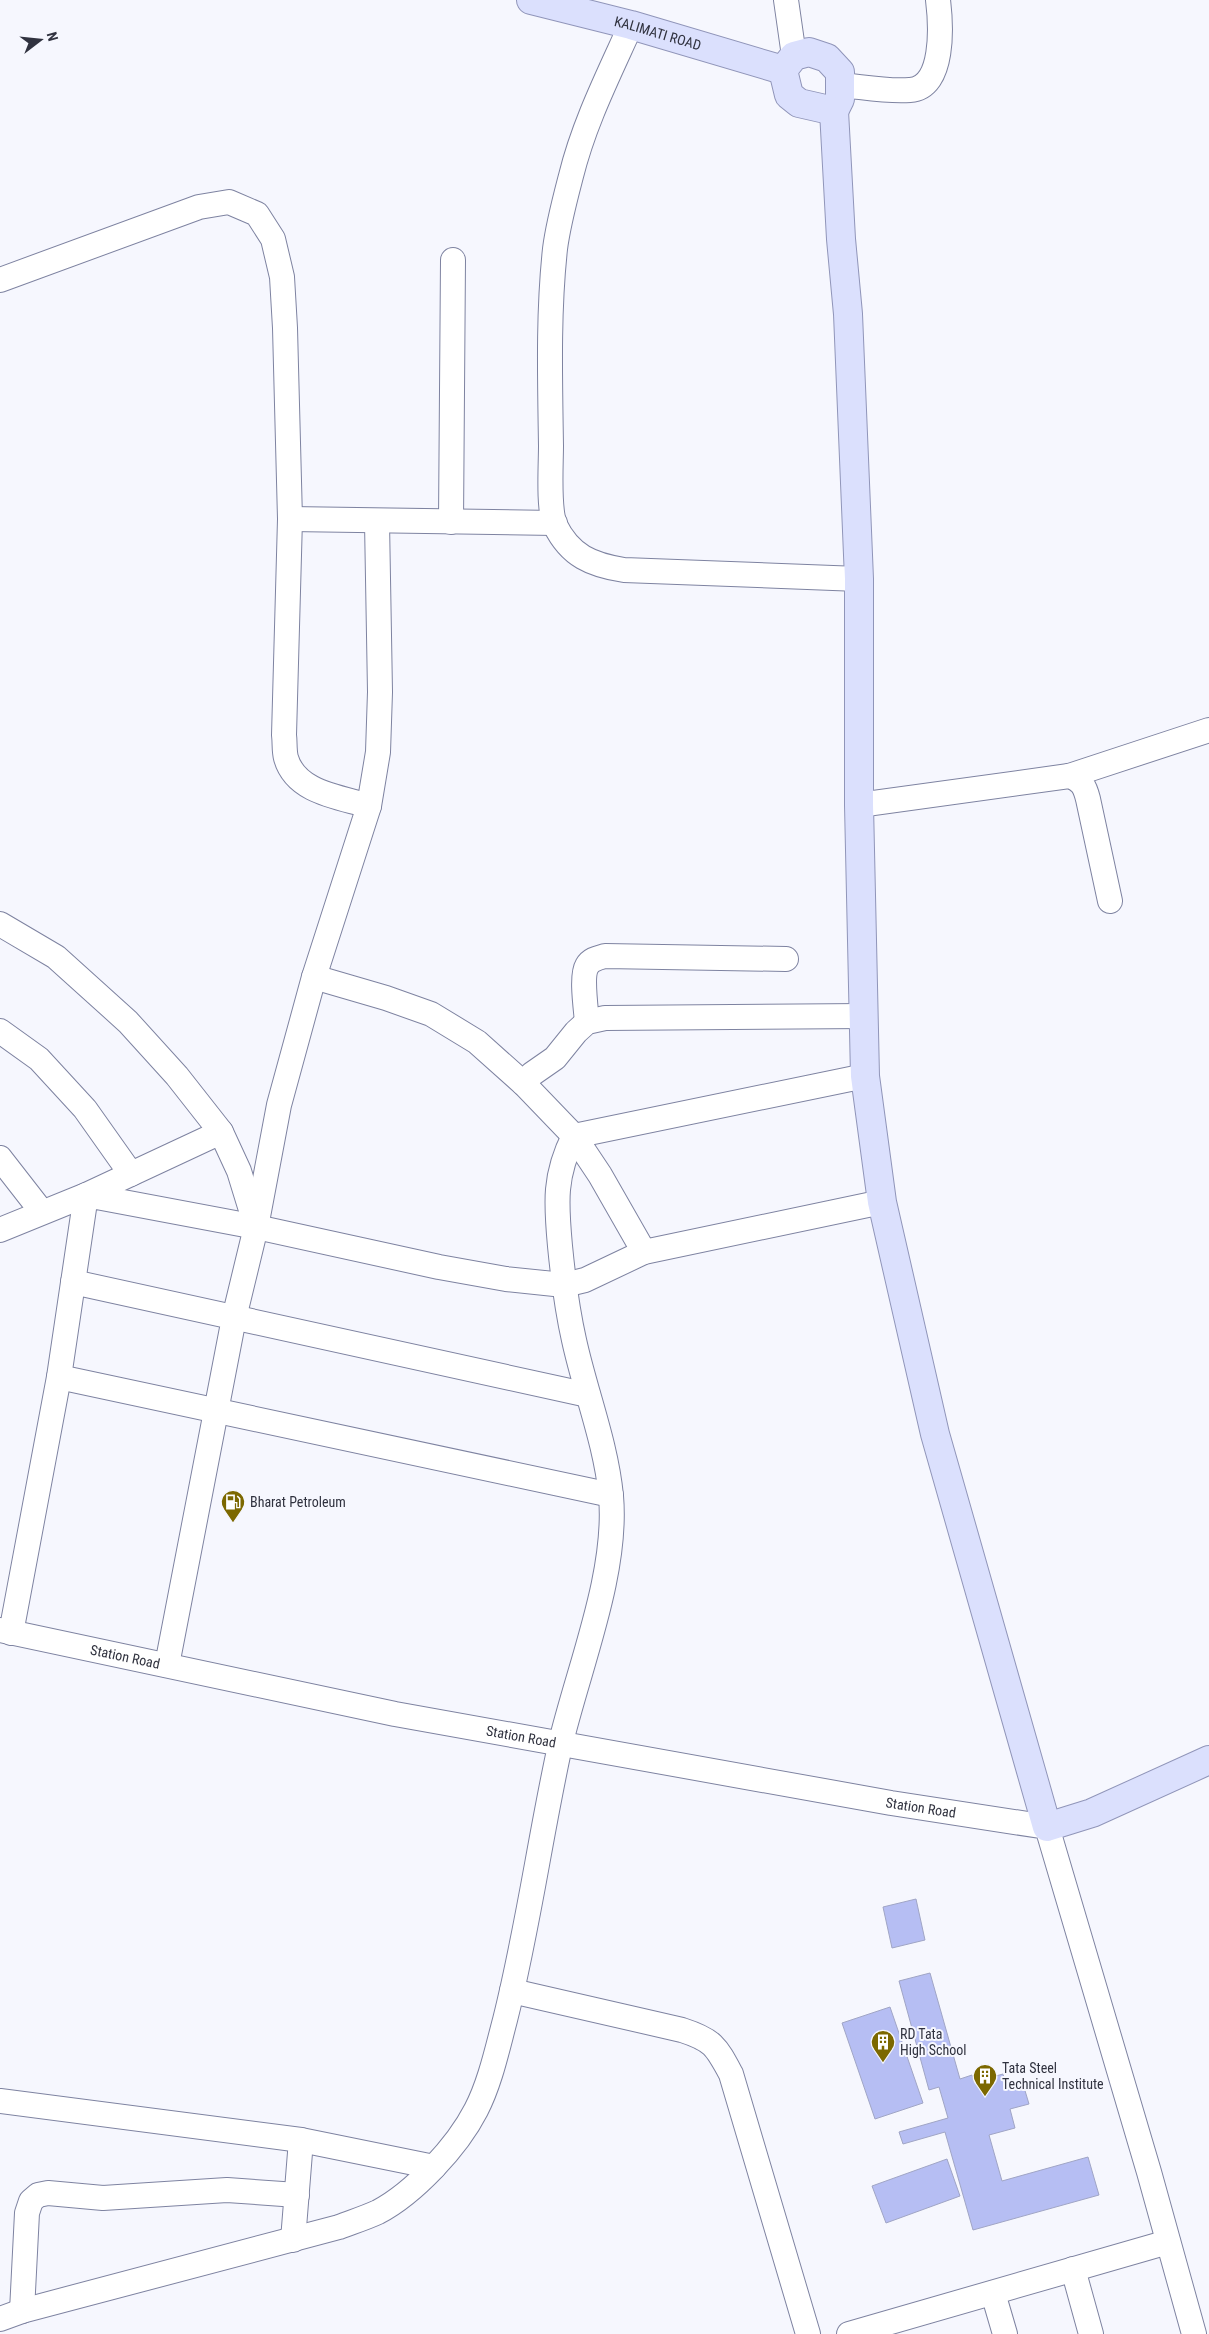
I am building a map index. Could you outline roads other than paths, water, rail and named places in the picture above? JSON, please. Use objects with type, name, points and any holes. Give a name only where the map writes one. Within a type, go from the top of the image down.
[{"type":"main road","name":"KALIMATI ROAD","points":[[531,0],[788,63]]},
{"type":"main road","points":[[834,111],[799,103],[789,95],[788,63],[809,52],[827,58],[840,72],[840,99],[834,111],[841,238],[848,314],[859,579],[859,805],[865,1076],[882,1202],[935,1434],[1047,1827],[1092,1812],[1209,1760]]},
{"type":"street","points":[[786,0],[788,63]]},
{"type":"street","points":[[841,85],[911,90],[924,84],[933,72],[940,48],[941,18],[938,0]]},
{"type":"street","points":[[631,25],[596,103],[575,165],[555,248],[550,332],[551,487],[555,523],[572,548],[582,558],[600,566],[624,570],[859,579]]},
{"type":"street","points":[[0,280],[200,207],[229,202],[257,214],[273,239],[282,277],[285,328],[290,519],[284,735],[286,759],[296,775],[310,788],[368,806]]},
{"type":"street","points":[[451,522],[453,260]]},
{"type":"street","points":[[290,519],[376,522],[555,523]]},
{"type":"street","points":[[167,1665],[234,1318],[256,1228],[279,1105],[314,977],[368,806],[378,752],[376,522]]},
{"type":"street","points":[[859,805],[1069,776],[1209,730]]},
{"type":"street","points":[[1069,776],[1079,779],[1085,788],[1110,901]]},
{"type":"street","points":[[0,924],[56,957],[128,1022],[177,1076],[220,1132],[239,1171],[256,1228]]},
{"type":"street","points":[[587,1022],[585,976],[587,966],[593,960],[604,956],[786,959]]},
{"type":"street","points":[[314,977],[386,998],[431,1014],[477,1042],[524,1084],[574,1136],[600,1175],[644,1252]]},
{"type":"street","points":[[524,1084],[532,1074],[555,1058],[576,1032],[587,1022],[605,1018],[865,1016]]},
{"type":"street","points":[[0,1031],[39,1059],[86,1109],[131,1174]]},
{"type":"street","points":[[0,2319],[22,2311],[339,2227],[379,2211],[434,2167],[456,2142],[477,2109],[493,2065],[512,1991],[560,1745],[603,1586],[611,1527],[611,1495],[574,1340],[564,1285],[557,1186],[563,1156],[574,1136],[865,1076]]},
{"type":"street","points":[[0,1230],[86,1195],[220,1132]]},
{"type":"street","points":[[0,1158],[42,1212]]},
{"type":"street","points":[[86,1195],[458,1270],[530,1282],[564,1285],[585,1280],[644,1252],[882,1202]]},
{"type":"street","points":[[5,1631],[59,1377],[86,1195]]},
{"type":"street","points":[[73,1282],[588,1395]]},
{"type":"street","points":[[59,1377],[611,1495]]},
{"type":"street","name":"Station Road","points":[[5,1631],[395,1714],[891,1803],[1047,1827]]},
{"type":"street","points":[[1047,1827],[1194,2334]]},
{"type":"street","points":[[512,1991],[682,2030],[701,2036],[718,2048],[731,2074],[808,2334]]},
{"type":"street","points":[[0,2101],[301,2140],[434,2167]]},
{"type":"street","points":[[293,2240],[301,2140]]},
{"type":"street","points":[[22,2311],[28,2213],[31,2201],[38,2195],[48,2193],[103,2198],[227,2190],[297,2195]]},
{"type":"street","points":[[848,2334],[898,2327],[993,2293],[1168,2242]]},
{"type":"street","points":[[1072,2269],[1091,2334]]},
{"type":"street","points":[[993,2293],[1005,2334]]},
{"type":"place","name":"Bharat Petroleum","points":[[233,1523]]},
{"type":"place","name":"RD Tata High School","points":[[883,2063]]},
{"type":"place","name":"Tata Steel Technical Institute","points":[[985,2097]]}]
